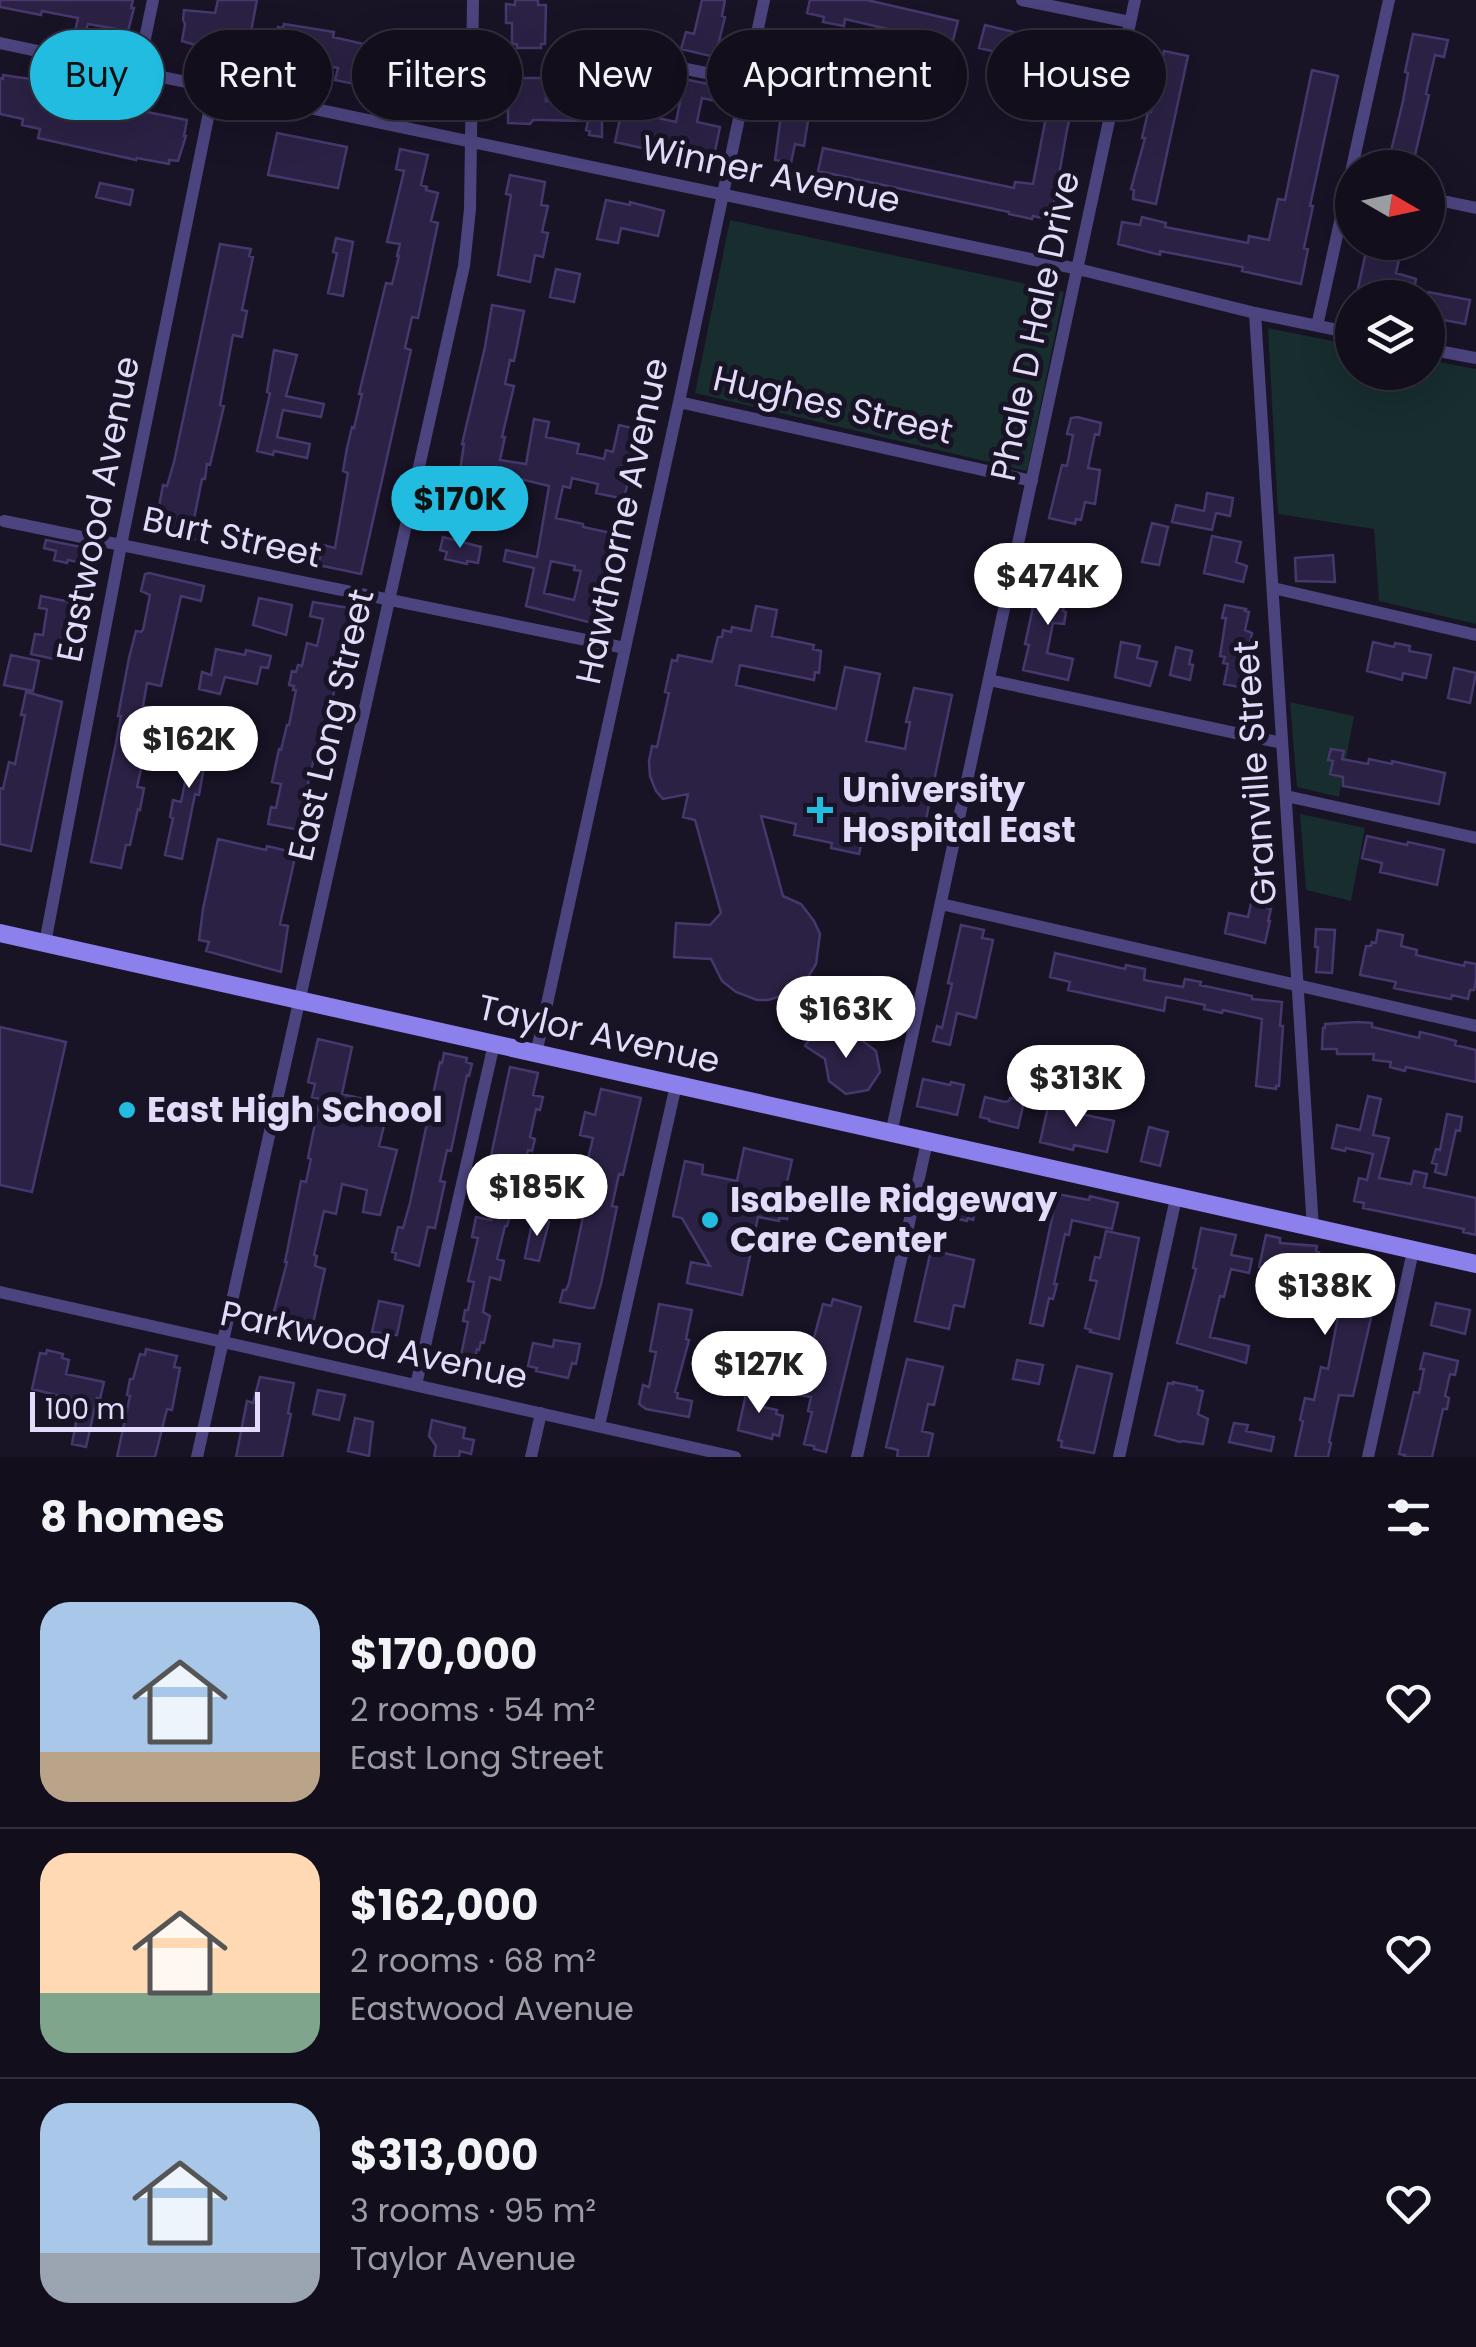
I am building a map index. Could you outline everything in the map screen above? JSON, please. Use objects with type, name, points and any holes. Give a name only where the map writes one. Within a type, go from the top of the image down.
[{"type":"main road","name":"Taylor Avenue","points":[[0,933],[1476,1264]]},
{"type":"street","points":[[147,30],[153,0]]},
{"type":"street","name":"East Long Street","points":[[197,1457],[464,266],[470,220],[473,0]]},
{"type":"street","name":"Hawthorne Avenue","points":[[758,30],[764,0]]},
{"type":"street","points":[[1022,0],[1130,22]]},
{"type":"street","name":"Phale D Hale Drive","points":[[891,1134],[1135,0]]},
{"type":"street","points":[[1317,326],[1388,0]]},
{"type":"street","name":"Winner Avenue","points":[[0,44],[30,50]]},
{"type":"street","name":"Winner Avenue","points":[[332,112],[1078,269],[1335,330]]},
{"type":"street","name":"Eastwood Avenue","points":[[44,943],[207,120]]},
{"type":"street","name":"Hawthorne Avenue","points":[[536,1054],[738,120]]},
{"type":"street","points":[[1445,201],[1476,208]]},
{"type":"street","name":"Granville Street","points":[[1255,313],[1313,1229]]},
{"type":"street","points":[[1445,352],[1476,358]]},
{"type":"street","name":"Hughes Street","points":[[680,402],[1032,480]]},
{"type":"street","name":"Burt Street","points":[[4,521],[625,648]]},
{"type":"street","points":[[1273,588],[1476,635]]},
{"type":"street","points":[[989,680],[1282,743]]},
{"type":"street","points":[[1286,796],[1476,838]]},
{"type":"street","points":[[941,904],[1476,1026]]},
{"type":"street","points":[[416,1385],[494,1044]]},
{"type":"street","points":[[599,1426],[676,1085]]},
{"type":"street","points":[[857,1457],[927,1142]]},
{"type":"street","points":[[1119,1457],[1176,1198]]},
{"type":"street","points":[[1368,1457],[1414,1251]]},
{"type":"street","name":"Parkwood Avenue","points":[[0,1292],[735,1457]]},
{"type":"street","points":[[532,1457],[541,1413]]},
{"type":"green space","points":[[730,220],[1064,292],[1027,471],[695,393]]},
{"type":"green space","points":[[1268,328],[1335,342],[1335,390],[1445,390],[1445,363],[1476,369],[1476,624],[1379,601],[1374,529],[1278,514]]},
{"type":"green space","points":[[1290,702],[1354,716],[1339,797],[1297,787]]},
{"type":"green space","points":[[1300,814],[1365,828],[1351,901],[1306,890]]},
{"type":"building","points":[[0,0],[133,0],[134,8],[128,30],[88,24],[86,30],[75,30],[78,18],[0,7]]},
{"type":"building","points":[[218,0],[257,0],[251,30],[184,30],[182,41],[184,10],[215,13]]},
{"type":"building","points":[[515,0],[538,0],[538,5],[546,5],[541,48],[522,48],[522,30],[512,30],[512,23],[506,23],[506,4],[515,5]]},
{"type":"building","points":[[702,0],[725,0],[722,30],[707,30],[707,55],[687,50],[687,32],[694,34]]},
{"type":"building","points":[[810,0],[867,0],[958,21],[956,30],[892,30],[845,19],[844,26],[823,22],[824,17],[807,13]]},
{"type":"building","points":[[284,24],[322,30],[277,30]]},
{"type":"building","points":[[985,25],[1006,30],[987,30],[987,50],[979,48]]},
{"type":"building","points":[[332,32],[333,37],[352,41],[352,83],[335,80],[338,68],[332,67]]},
{"type":"building","points":[[1413,34],[1448,40],[1444,57],[1435,55],[1416,150],[1391,150],[1408,73],[1405,72]]},
{"type":"building","points":[[1166,51],[1188,56],[1156,204],[1133,199],[1131,189],[1146,120],[1166,120]]},
{"type":"building","points":[[1312,70],[1338,76],[1310,206],[1301,284],[1242,271],[1243,267],[1160,251],[1160,255],[1118,244],[1122,222],[1140,225],[1142,217],[1166,223],[1165,227],[1248,243],[1249,236],[1269,240],[1278,199],[1285,200]]},
{"type":"building","points":[[3,75],[30,79],[30,120],[164,120],[164,115],[187,120],[178,161],[169,160],[169,164],[136,160],[38,138],[40,129],[22,125],[23,119],[0,114],[0,78]]},
{"type":"building","points":[[522,78],[542,78],[542,120],[602,120],[602,137],[589,135],[588,121],[508,123],[522,120]]},
{"type":"building","points":[[687,80],[707,84],[707,99],[702,98],[697,122],[720,127],[713,161],[615,142],[620,120],[687,120]]},
{"type":"building","points":[[780,120],[808,121],[804,146],[795,144],[791,163],[775,160]]},
{"type":"building","points":[[1045,120],[1069,120],[1051,220],[818,171],[823,148],[1014,188],[1015,182],[1033,184]]},
{"type":"building","points":[[277,133],[347,147],[338,188],[268,175]]},
{"type":"building","points":[[400,149],[428,155],[421,185],[438,193],[431,221],[438,223],[418,318],[412,317],[405,348],[411,350],[361,574],[318,565],[323,545],[335,548],[348,473],[343,471],[347,448],[386,283],[392,284],[399,256],[400,244],[387,242],[404,171],[396,169]]},
{"type":"building","points":[[510,175],[545,182],[541,205],[548,206],[542,232],[548,233],[543,257],[535,255],[530,282],[498,275],[511,195],[506,194]]},
{"type":"building","points":[[100,183],[133,190],[130,205],[96,197]]},
{"type":"building","points":[[606,200],[664,211],[658,236],[621,228],[618,243],[597,239]]},
{"type":"building","points":[[336,238],[353,242],[343,296],[328,293],[337,253],[333,252]]},
{"type":"building","points":[[220,244],[251,249],[249,256],[253,257],[242,310],[247,311],[242,337],[233,335],[220,405],[224,406],[193,524],[201,525],[198,540],[160,531],[162,524],[156,522],[163,485],[167,486],[174,462]]},
{"type":"building","points":[[1364,260],[1399,260],[1396,273],[1416,279],[1416,280],[1360,280]]},
{"type":"building","points":[[556,269],[580,274],[574,302],[550,297]]},
{"type":"building","points":[[1445,295],[1470,300],[1465,324],[1445,320]]},
{"type":"building","points":[[492,305],[524,311],[505,384],[514,386],[500,460],[526,464],[534,419],[549,422],[546,437],[579,444],[577,453],[604,459],[606,450],[613,452],[619,425],[644,431],[640,446],[636,445],[624,499],[596,493],[598,484],[572,478],[570,488],[563,486],[556,518],[616,534],[596,624],[526,606],[534,568],[504,561],[506,550],[537,557],[549,486],[500,474],[494,503],[455,498],[462,444]],"holes":[[[551,561],[575,566],[574,570],[581,571],[574,600],[544,593]]]},
{"type":"building","points":[[274,350],[297,355],[286,396],[324,404],[321,417],[283,410],[277,437],[310,444],[307,458],[257,451],[270,393],[267,392]]},
{"type":"building","points":[[1071,418],[1101,423],[1088,468],[1100,470],[1095,504],[1085,502],[1081,520],[1076,519],[1075,524],[1049,518],[1062,465],[1067,466],[1073,435],[1067,434]]},
{"type":"building","points":[[1207,493],[1233,498],[1230,516],[1216,513],[1212,530],[1172,522],[1176,505],[1204,511]]},
{"type":"building","points":[[1152,523],[1168,527],[1159,565],[1142,562]]},
{"type":"building","points":[[1212,536],[1241,542],[1236,562],[1247,566],[1243,582],[1204,573]]},
{"type":"building","points":[[443,537],[481,547],[478,563],[445,559],[447,552],[440,550]]},
{"type":"building","points":[[46,540],[86,548],[83,563],[54,560],[56,551],[44,548]]},
{"type":"building","points":[[1333,555],[1335,582],[1296,581],[1295,558]]},
{"type":"building","points":[[1046,565],[1065,569],[1061,589],[1068,590],[1064,624],[1053,623],[1047,653],[1073,659],[1068,680],[1023,670],[1033,605],[1038,606]]},
{"type":"building","points":[[145,574],[204,586],[201,601],[181,596],[161,686],[147,683],[145,726],[154,728],[137,787],[144,788],[140,810],[121,868],[91,862],[129,658],[136,631],[143,630],[150,595],[141,591]]},
{"type":"building","points":[[41,596],[75,603],[68,662],[31,654],[35,634],[43,635],[47,609],[39,608]]},
{"type":"building","points":[[259,598],[292,605],[286,635],[253,625]]},
{"type":"building","points":[[313,602],[349,608],[346,617],[351,618],[327,726],[322,725],[315,754],[300,830],[268,824],[281,784],[272,782],[296,690],[289,685],[292,671],[302,666],[307,643],[317,646],[323,619],[310,616]]},
{"type":"building","points":[[1225,605],[1249,612],[1245,630],[1252,633],[1248,689],[1224,684],[1228,664],[1220,656]]},
{"type":"building","points":[[756,606],[777,610],[772,636],[814,645],[813,649],[821,651],[819,673],[815,672],[814,680],[740,665],[736,685],[836,709],[845,667],[880,674],[866,741],[905,749],[914,688],[952,695],[920,848],[864,834],[859,854],[794,835],[796,824],[761,816],[783,896],[801,904],[820,934],[816,964],[805,982],[788,994],[768,1000],[736,992],[722,981],[711,959],[674,957],[676,923],[710,925],[721,913],[695,820],[683,817],[688,794],[663,799],[650,776],[649,761],[652,746],[657,747],[672,660],[677,661],[678,655],[712,662],[723,630],[731,632],[732,627],[751,631]]},
{"type":"building","points":[[1121,642],[1140,646],[1137,658],[1157,662],[1150,686],[1115,677]]},
{"type":"building","points":[[1373,642],[1410,646],[1409,651],[1431,655],[1426,678],[1403,673],[1402,680],[1367,671]]},
{"type":"building","points":[[1176,647],[1192,651],[1190,680],[1170,675]]},
{"type":"building","points":[[216,649],[271,656],[268,668],[261,667],[257,684],[225,677],[220,694],[199,689],[202,672],[211,675]]},
{"type":"building","points":[[11,655],[39,661],[33,691],[4,685]]},
{"type":"building","points":[[1454,668],[1476,673],[1470,703],[1448,698]]},
{"type":"building","points":[[26,692],[62,702],[31,851],[0,844],[0,788],[3,789],[9,762],[15,764]]},
{"type":"building","points":[[198,719],[212,722],[182,859],[165,855],[173,800],[181,802]]},
{"type":"building","points":[[1331,749],[1344,751],[1342,759],[1368,764],[1369,759],[1392,761],[1445,773],[1439,804],[1343,786],[1343,777],[1330,774]]},
{"type":"building","points":[[1367,836],[1444,850],[1437,885],[1380,872],[1382,863],[1362,858]]},
{"type":"building","points":[[218,839],[296,853],[280,924],[288,926],[281,972],[206,951],[209,942],[199,940]]},
{"type":"building","points":[[1254,890],[1270,893],[1265,943],[1225,933],[1229,913],[1248,917]]},
{"type":"building","points":[[961,925],[984,930],[982,938],[993,940],[976,1018],[957,1013],[950,1045],[933,1041],[937,1026],[942,1028]]},
{"type":"building","points":[[1316,929],[1335,930],[1332,973],[1316,972]]},
{"type":"building","points":[[1378,930],[1403,935],[1401,946],[1417,950],[1416,955],[1464,966],[1465,962],[1476,964],[1474,990],[1470,990],[1468,999],[1394,988],[1396,982],[1360,975],[1366,946],[1376,943]]},
{"type":"building","points":[[1055,953],[1125,969],[1126,965],[1145,969],[1144,980],[1183,987],[1185,979],[1252,999],[1282,1002],[1279,1086],[1256,1086],[1262,1019],[1204,1009],[1205,1005],[1166,997],[1164,1011],[1068,990],[1070,982],[1050,977]]},
{"type":"building","points":[[1358,1022],[1419,1038],[1420,1032],[1433,1035],[1476,1050],[1476,1082],[1390,1067],[1391,1062],[1373,1060],[1374,1054],[1337,1054],[1337,1049],[1322,1049],[1325,1024]]},
{"type":"building","points":[[818,1026],[841,1041],[859,1038],[876,1051],[880,1072],[868,1090],[846,1094],[829,1081],[825,1059],[805,1046]]},
{"type":"building","points":[[0,1027],[66,1042],[32,1192],[0,1185]]},
{"type":"building","points":[[318,1039],[352,1047],[342,1094],[389,1105],[379,1146],[397,1150],[380,1215],[363,1212],[367,1190],[342,1184],[336,1214],[324,1211],[314,1255],[315,1266],[325,1269],[312,1328],[305,1329],[272,1319],[301,1181],[306,1182],[311,1159],[308,1158],[320,1099],[312,1097],[315,1084],[308,1082]]},
{"type":"building","points":[[444,1053],[467,1058],[466,1062],[472,1064],[440,1181],[445,1182],[435,1228],[428,1227],[419,1266],[395,1259],[396,1253],[392,1252],[410,1203]]},
{"type":"building","points":[[510,1067],[538,1073],[533,1095],[543,1097],[530,1137],[535,1139],[532,1151],[528,1150],[523,1168],[520,1167],[497,1259],[504,1261],[500,1280],[490,1277],[483,1312],[490,1316],[484,1343],[477,1349],[474,1363],[460,1360],[468,1322],[463,1321],[474,1282],[468,1281],[478,1238],[472,1237],[476,1217],[491,1220],[485,1202],[489,1185],[485,1184]]},
{"type":"building","points":[[923,1079],[964,1085],[957,1115],[917,1106]]},
{"type":"building","points":[[601,1089],[641,1098],[612,1206],[617,1207],[601,1284],[594,1308],[589,1308],[560,1302],[569,1283],[583,1217],[540,1212],[544,1189],[561,1193],[560,1199],[583,1204],[588,1181],[583,1179],[593,1138],[580,1135],[585,1112],[595,1115]]},
{"type":"building","points":[[1368,1096],[1381,1099],[1373,1135],[1389,1138],[1379,1178],[1411,1184],[1414,1171],[1427,1174],[1424,1187],[1476,1198],[1476,1235],[1463,1232],[1464,1229],[1363,1208],[1364,1203],[1354,1201],[1359,1178],[1367,1180],[1373,1154],[1332,1148],[1337,1125],[1360,1130]]},
{"type":"building","points":[[985,1097],[1024,1101],[1018,1128],[980,1117]]},
{"type":"building","points":[[1048,1107],[1114,1121],[1107,1152],[1074,1145],[1073,1150],[1040,1142]]},
{"type":"building","points":[[1447,1114],[1462,1117],[1446,1175],[1435,1172],[1437,1164],[1432,1163],[1436,1149],[1440,1150]]},
{"type":"building","points":[[1149,1127],[1168,1132],[1160,1166],[1141,1161]]},
{"type":"building","name":"Isabelle Ridgeway Care Center","points":[[744,1148],[792,1160],[783,1200],[791,1202],[787,1219],[758,1217],[742,1295],[687,1283],[691,1262],[710,1266],[682,1218],[673,1216],[685,1161],[703,1165],[702,1174],[737,1181]]},
{"type":"building","points":[[1057,1194],[1118,1203],[1112,1229],[1072,1220],[1069,1235],[1065,1234],[1057,1284],[1053,1299],[1049,1298],[1043,1326],[1030,1323]]},
{"type":"building","points":[[945,1197],[977,1204],[973,1220],[940,1215]]},
{"type":"building","points":[[533,1218],[549,1222],[539,1261],[525,1258]]},
{"type":"building","points":[[1201,1228],[1236,1235],[1231,1255],[1252,1259],[1249,1273],[1231,1269],[1210,1337],[1249,1346],[1246,1363],[1177,1343],[1196,1269],[1193,1268]]},
{"type":"building","points":[[1106,1231],[1139,1238],[1119,1339],[1085,1328],[1097,1281],[1090,1280]]},
{"type":"building","points":[[1266,1235],[1280,1238],[1280,1243],[1317,1246],[1314,1278],[1377,1292],[1353,1396],[1339,1395],[1328,1457],[1295,1457],[1305,1398],[1314,1400],[1321,1367],[1328,1369],[1340,1306],[1291,1298],[1295,1275],[1259,1267]]},
{"type":"building","points":[[931,1250],[974,1260],[964,1307],[954,1305],[949,1329],[915,1321]]},
{"type":"building","points":[[833,1299],[861,1307],[826,1452],[804,1444],[812,1412],[808,1411],[811,1397],[799,1395],[805,1367],[797,1366],[801,1347],[811,1349],[823,1304],[831,1306]]},
{"type":"building","points":[[379,1301],[403,1306],[397,1335],[372,1332]]},
{"type":"building","points":[[1436,1303],[1470,1310],[1465,1334],[1431,1325]]},
{"type":"building","points":[[659,1304],[692,1310],[686,1339],[689,1340],[675,1392],[677,1398],[692,1401],[689,1417],[646,1409],[639,1404],[643,1385],[649,1387],[656,1352],[650,1351]]},
{"type":"building","points":[[554,1340],[580,1344],[568,1378],[528,1366],[533,1343],[553,1347]]},
{"type":"building","points":[[146,1349],[177,1356],[174,1367],[180,1368],[172,1410],[167,1409],[155,1457],[117,1457],[130,1379]]},
{"type":"building","points":[[47,1350],[69,1360],[66,1374],[104,1382],[86,1447],[72,1444],[80,1401],[32,1389],[40,1353],[46,1354]]},
{"type":"building","points":[[1424,1353],[1458,1361],[1455,1375],[1450,1374],[1445,1396],[1449,1398],[1447,1409],[1443,1409],[1432,1457],[1404,1457],[1399,1454],[1414,1392],[1419,1393]]},
{"type":"building","points":[[907,1359],[943,1367],[934,1405],[928,1404],[922,1431],[933,1434],[928,1457],[897,1457],[898,1450],[886,1447]]},
{"type":"building","points":[[1017,1360],[1043,1365],[1039,1384],[1013,1379]]},
{"type":"building","points":[[1077,1366],[1112,1374],[1094,1453],[1061,1447],[1062,1441],[1058,1440]]},
{"type":"building","points":[[260,1377],[294,1383],[282,1457],[236,1457],[247,1401],[253,1403]]},
{"type":"building","points":[[1168,1383],[1203,1391],[1198,1414],[1208,1419],[1203,1444],[1155,1435]]},
{"type":"building","points":[[748,1385],[762,1388],[758,1406],[777,1410],[776,1414],[783,1416],[779,1436],[773,1434],[772,1439],[738,1430]]},
{"type":"building","points":[[318,1390],[345,1395],[339,1420],[313,1414]]},
{"type":"building","points":[[355,1418],[373,1422],[369,1456],[348,1451]]},
{"type":"building","points":[[432,1420],[465,1428],[463,1438],[474,1440],[471,1454],[460,1451],[459,1457],[434,1457],[436,1446],[429,1436]]},
{"type":"building","points":[[1234,1423],[1248,1425],[1246,1431],[1274,1437],[1271,1451],[1229,1442]]},
{"type":"place","name":"University Hospital East","points":[[820,810]]},
{"type":"place","name":"East High School","points":[[127,1110]]},
{"type":"place","name":"Isabelle Ridgeway Care Center","points":[[710,1220]]}]
